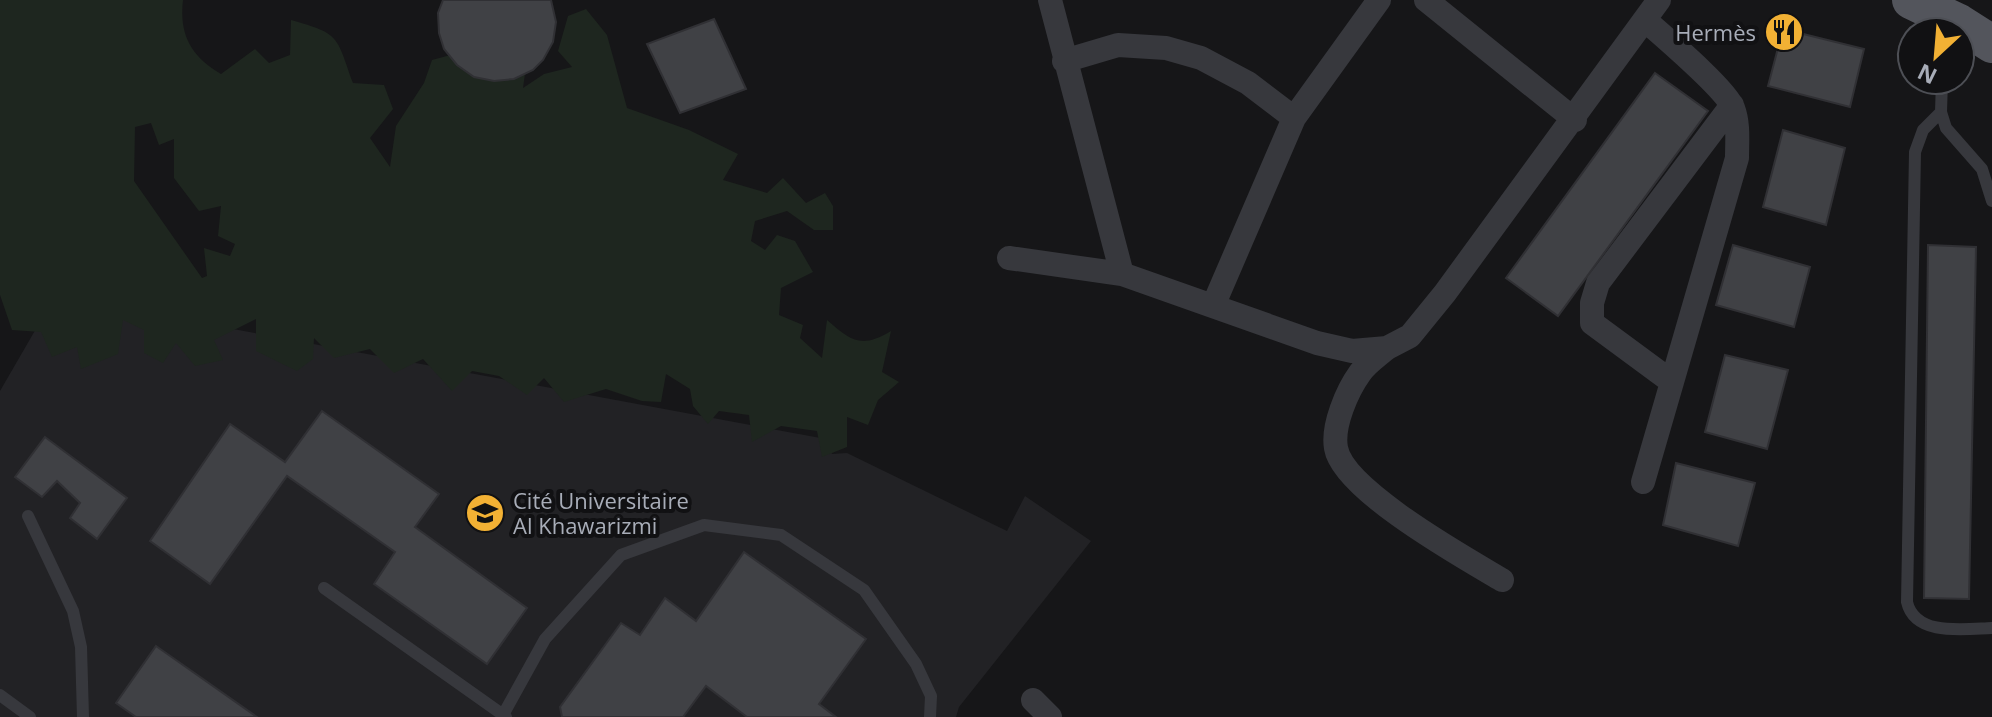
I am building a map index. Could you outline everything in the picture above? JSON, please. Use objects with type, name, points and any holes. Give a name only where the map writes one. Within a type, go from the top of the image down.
[{"type":"main road","points":[[1911,0],[1935,16]]},
{"type":"street","points":[[1050,0],[1122,274]]},
{"type":"street","points":[[1213,306],[1294,118],[1379,0]]},
{"type":"street","points":[[1426,0],[1575,120]]},
{"type":"street","points":[[1502,580],[1395,514],[1344,467],[1336,449],[1336,431],[1349,393],[1361,372],[1387,348],[1410,336],[1436,304],[1575,120],[1652,10],[1696,67],[1732,105],[1738,130],[1737,158],[1643,482]]},
{"type":"street","points":[[1064,61],[1118,45],[1166,48],[1201,58],[1236,76],[1294,118]]},
{"type":"street","points":[[1672,382],[1592,323],[1592,303],[1598,283],[1732,105]]},
{"type":"street","points":[[1009,258],[1122,274],[1329,346],[1352,351],[1387,348]]},
{"type":"lane","points":[[1942,96],[1941,112],[1946,128],[1982,169],[1992,201]]},
{"type":"lane","points":[[1941,112],[1923,130],[1915,152],[1907,602],[1914,616],[1929,626],[1992,628]]},
{"type":"lane","points":[[28,516],[73,611],[81,647],[83,717]]},
{"type":"lane","points":[[324,588],[504,716],[545,639],[621,555],[704,525],[781,535],[864,590],[916,664],[931,696],[930,717]]},
{"type":"lane","points":[[0,695],[30,717]]},
{"type":"shaded area","points":[[0,0],[183,0],[183,24],[189,43],[202,60],[221,74],[255,49],[269,63],[290,55],[291,20],[319,29],[339,46],[353,83],[384,85],[393,109],[370,138],[390,167],[396,126],[424,83],[432,60],[469,50],[527,59],[523,88],[544,74],[572,67],[558,51],[568,16],[586,9],[607,35],[627,108],[689,130],[738,154],[723,180],[767,193],[783,178],[806,203],[825,193],[833,206],[833,230],[814,230],[787,211],[755,221],[751,241],[765,250],[777,235],[795,241],[813,272],[781,288],[779,315],[803,325],[800,338],[822,358],[827,320],[857,340],[872,340],[891,331],[882,372],[899,382],[878,400],[868,425],[847,417],[847,447],[822,457],[817,431],[781,426],[752,442],[749,415],[719,411],[708,424],[693,406],[690,389],[666,374],[661,402],[642,401],[606,389],[564,402],[544,378],[527,395],[499,376],[472,371],[452,391],[423,359],[394,373],[370,349],[334,358],[314,338],[313,359],[297,371],[256,351],[256,319],[214,340],[223,360],[195,366],[176,343],[163,363],[144,353],[144,330],[123,320],[118,354],[81,369],[77,347],[52,357],[41,332],[12,330],[0,295]],"holes":[[[151,123],[159,145],[174,139],[174,178],[199,211],[221,206],[218,236],[235,244],[230,256],[204,248],[207,276],[202,278],[134,181],[135,127]]]},
{"type":"shaded area","name":"Cité Universitaire Al Khawarizmi","points":[[55,296],[826,439],[832,454],[847,453],[1007,531],[1025,496],[1091,541],[959,707],[956,717],[0,717],[0,391]]},
{"type":"building","points":[[443,0],[551,0],[556,22],[553,42],[533,70],[514,79],[494,81],[474,77],[457,65],[444,49],[438,13]]},
{"type":"building","points":[[714,19],[746,89],[680,113],[647,44]]},
{"type":"building","points":[[1783,29],[1864,49],[1850,107],[1768,86]]},
{"type":"building","points":[[1655,73],[1708,111],[1558,316],[1506,278]]},
{"type":"building","points":[[1783,130],[1845,148],[1826,225],[1763,207]]},
{"type":"building","points":[[1733,245],[1810,267],[1794,327],[1716,305]]},
{"type":"building","points":[[1928,245],[1976,247],[1969,599],[1924,598]]},
{"type":"building","points":[[1725,355],[1788,370],[1767,449],[1705,432]]},
{"type":"building","points":[[322,411],[439,494],[415,527],[527,608],[487,664],[374,584],[395,552],[287,476],[210,584],[150,541],[230,424],[285,462]]},
{"type":"building","points":[[45,437],[127,498],[97,539],[70,518],[80,503],[57,481],[42,497],[15,477]]},
{"type":"building","points":[[1676,463],[1755,483],[1738,546],[1663,525]]},
{"type":"building","points":[[744,552],[866,639],[819,704],[836,717],[747,717],[706,686],[683,717],[562,717],[560,707],[621,623],[640,635],[665,598],[696,621]]},
{"type":"building","points":[[156,646],[257,717],[136,717],[116,703]]},
{"type":"place","name":"Hermès","points":[[1784,32]]},
{"type":"place","name":"Cité Universitaire Al Khawarizmi","points":[[485,513]]}]
